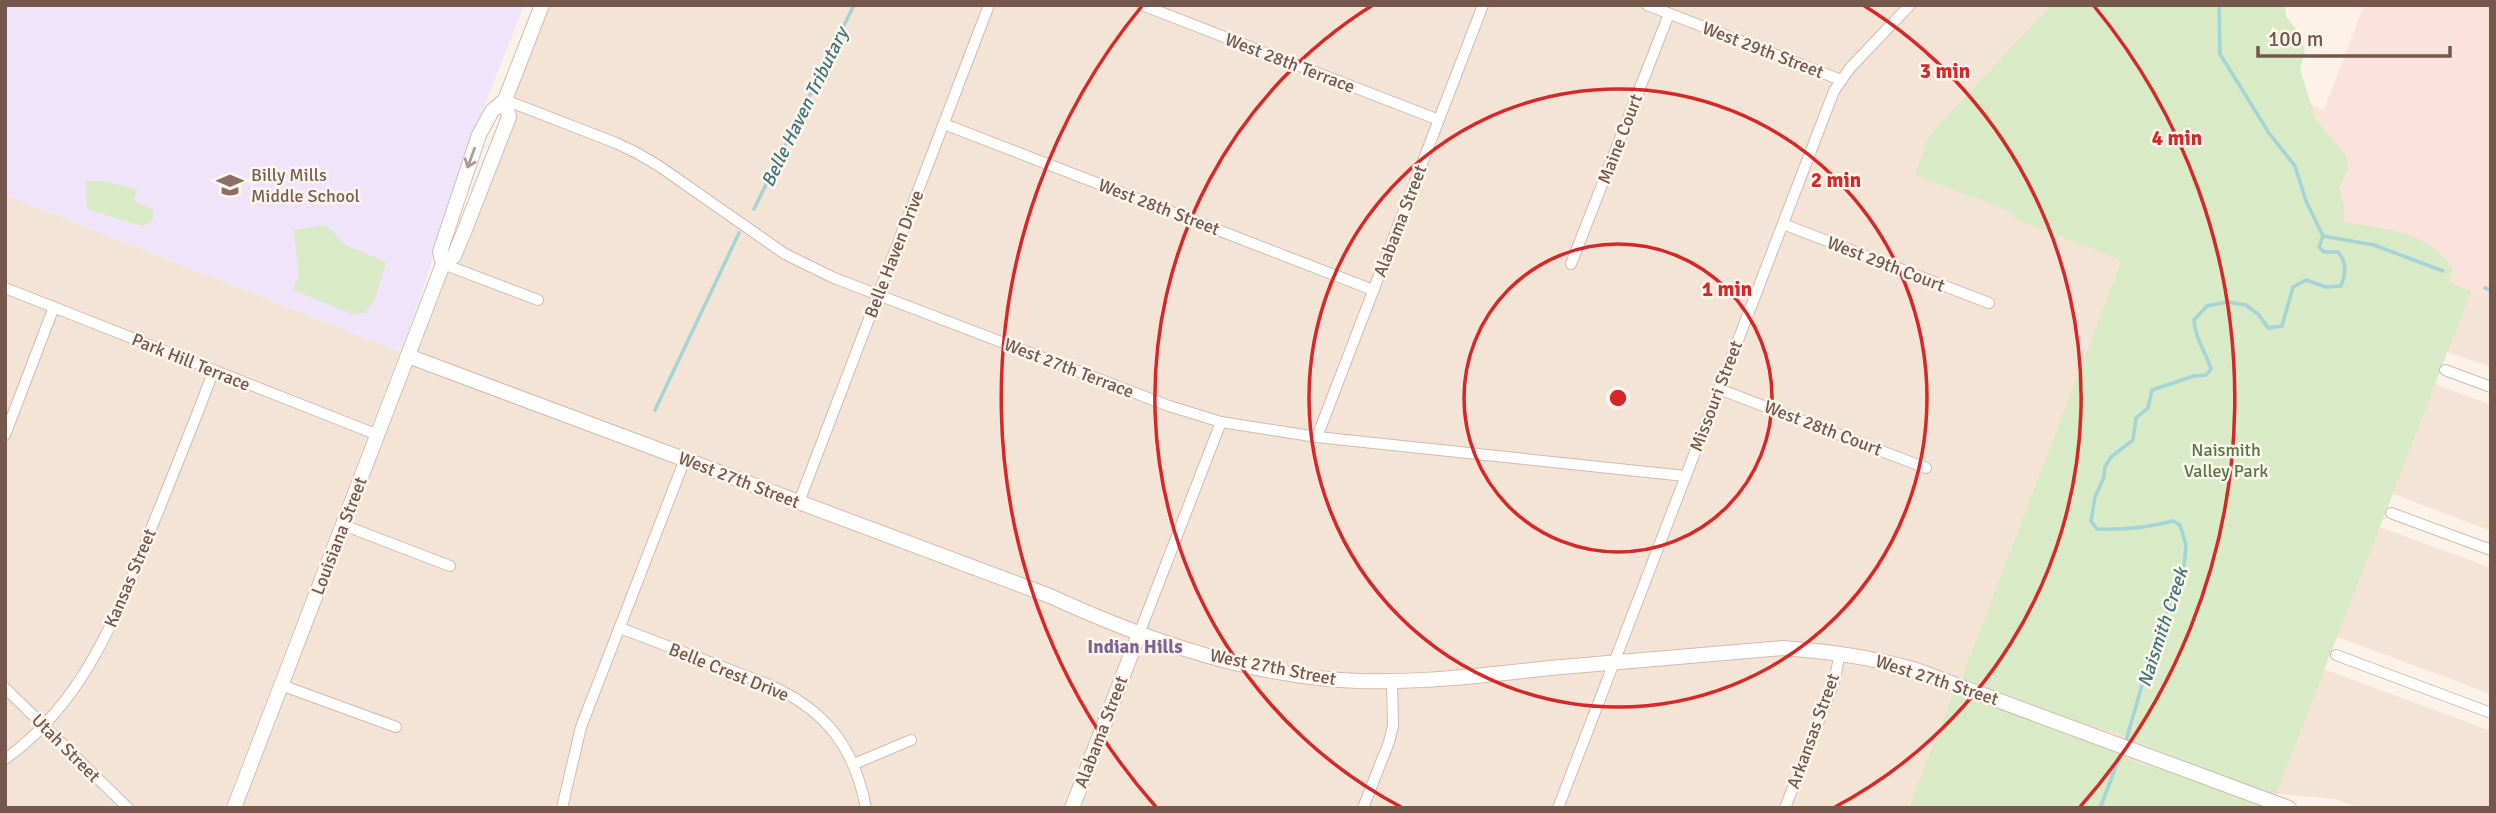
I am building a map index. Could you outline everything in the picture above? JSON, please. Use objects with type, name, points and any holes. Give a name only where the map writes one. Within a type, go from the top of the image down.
[{"type":"street","name":"Louisiana Street","points":[[443,264],[440,252],[480,135],[492,111],[505,100],[542,5]]},
{"type":"street","name":"Belle Haven Drive","points":[[799,502],[989,5]]},
{"type":"street","name":"West 28th Terrace","points":[[1142,5],[1439,120]]},
{"type":"street","name":"Alabama Street","points":[[1317,437],[1483,5]]},
{"type":"street","name":"West 29th Street","points":[[1647,5],[1840,80]]},
{"type":"street","name":"Missouri Street","points":[[1558,808],[1840,80],[1910,5]]},
{"type":"street","name":"Maine Court","points":[[1571,264],[1669,14]]},
{"type":"street","name":"Louisiana Street","points":[[234,808],[443,264],[454,256],[509,117],[505,100]]},
{"type":"street","name":"West 27th Terrace","points":[[505,100],[635,152],[785,254],[808,266],[1169,406],[1221,422],[1317,437],[1685,476]]},
{"type":"street","name":"West 28th Street","points":[[944,124],[1373,290]]},
{"type":"street","name":"West 29th Court","points":[[1783,224],[1989,303]]},
{"type":"street","points":[[443,264],[538,300]]},
{"type":"street","name":"Park Hill Terrace","points":[[5,288],[378,435]]},
{"type":"street","points":[[5,435],[54,307]]},
{"type":"street","name":"West 27th Street","points":[[408,356],[1050,596],[1139,634],[1282,673],[1326,679],[1392,682],[1782,648],[1840,653],[1916,670],[2289,808]]},
{"type":"street","name":"Kansas Street","points":[[5,759],[44,725],[86,672],[114,619],[214,370]]},
{"type":"street","points":[[2445,370],[2491,387]]},
{"type":"street","name":"West 28th Court","points":[[1719,388],[1926,468]]},
{"type":"street","name":"Alabama Street","points":[[1072,808],[1221,422]]},
{"type":"street","points":[[562,808],[581,727],[685,459]]},
{"type":"street","points":[[2391,513],[2491,550]]},
{"type":"street","points":[[343,526],[450,566]]},
{"type":"street","name":"Belle Crest Drive","points":[[620,628],[789,694],[830,727],[854,764],[866,808]]},
{"type":"street","name":"Arkansas Street","points":[[1785,808],[1834,682],[1840,653]]},
{"type":"street","points":[[2336,655],[2491,713]]},
{"type":"street","points":[[1363,808],[1393,726],[1392,682]]},
{"type":"street","points":[[281,685],[396,727]]},
{"type":"street","name":"Utah Street","points":[[5,688],[128,808]]},
{"type":"street","points":[[854,764],[911,740]]},
{"type":"shaded area","name":"Billy Mills Middle School","points":[[5,5],[524,5],[457,176],[421,296],[400,352],[5,195]]},
{"type":"shaded area","name":"Indian Hills","points":[[542,5],[2198,5],[2156,171],[2491,298],[2491,367],[2447,352],[2435,384],[2491,405],[2491,531],[2393,494],[2380,527],[2491,568],[2491,694],[2337,637],[2324,669],[2491,731],[2491,808],[2359,808],[2336,799],[2277,794],[2276,808],[234,808],[509,117],[505,100]]},
{"type":"shaded area","points":[[2364,5],[2491,5],[2491,298],[2156,171],[2198,61],[2324,110]]},
{"type":"shaded area","points":[[5,195],[400,352],[225,808],[5,808]]},
{"type":"green space","name":"Naismith Valley Park","points":[[2051,5],[2285,5],[2286,17],[2298,31],[2305,51],[2300,69],[2315,118],[2346,156],[2348,169],[2339,188],[2344,205],[2344,222],[2405,233],[2418,239],[2442,256],[2453,269],[2449,282],[2471,291],[2276,794],[1962,678],[2121,263],[2118,259],[2014,218],[2015,213],[1915,175],[1929,136]]},
{"type":"green space","points":[[86,181],[102,181],[138,190],[133,200],[153,210],[153,219],[142,226],[87,209]]},
{"type":"green space","points":[[326,225],[345,245],[386,262],[374,301],[364,313],[352,314],[293,290],[299,277],[294,230]]},
{"type":"green space","points":[[1954,692],[2080,738],[2143,765],[2167,770],[2267,808],[1909,808]]},
{"type":"waterway","name":"Belle Haven Tributary","points":[[754,209],[854,5]]},
{"type":"waterway","name":"Naismith Creek","points":[[2125,744],[2151,654],[2184,566],[2186,545],[2180,525],[2173,521],[2135,528],[2097,529],[2091,521],[2095,497],[2104,477],[2105,467],[2111,457],[2133,440],[2136,418],[2148,408],[2152,390],[2194,376],[2206,375],[2211,369],[2196,333],[2194,320],[2207,306],[2227,302],[2246,305],[2259,315],[2268,328],[2282,326],[2293,287],[2306,280],[2326,287],[2341,286],[2345,272],[2338,252],[2324,252],[2319,247],[2323,236],[2306,201],[2295,166],[2269,133],[2220,54],[2219,5]]},
{"type":"waterway","name":"Belle Haven Tributary","points":[[655,410],[739,233]]},
{"type":"waterway","points":[[2323,236],[2374,245],[2443,271]]},
{"type":"waterway","points":[[2485,288],[2491,290]]},
{"type":"waterway","name":"Naismith Creek","points":[[2100,808],[2122,751]]},
{"type":"place","name":"Billy Mills Middle School","points":[[230,185]]},
{"type":"district","name":"Indian Hills","points":[[1135,646]]}]
